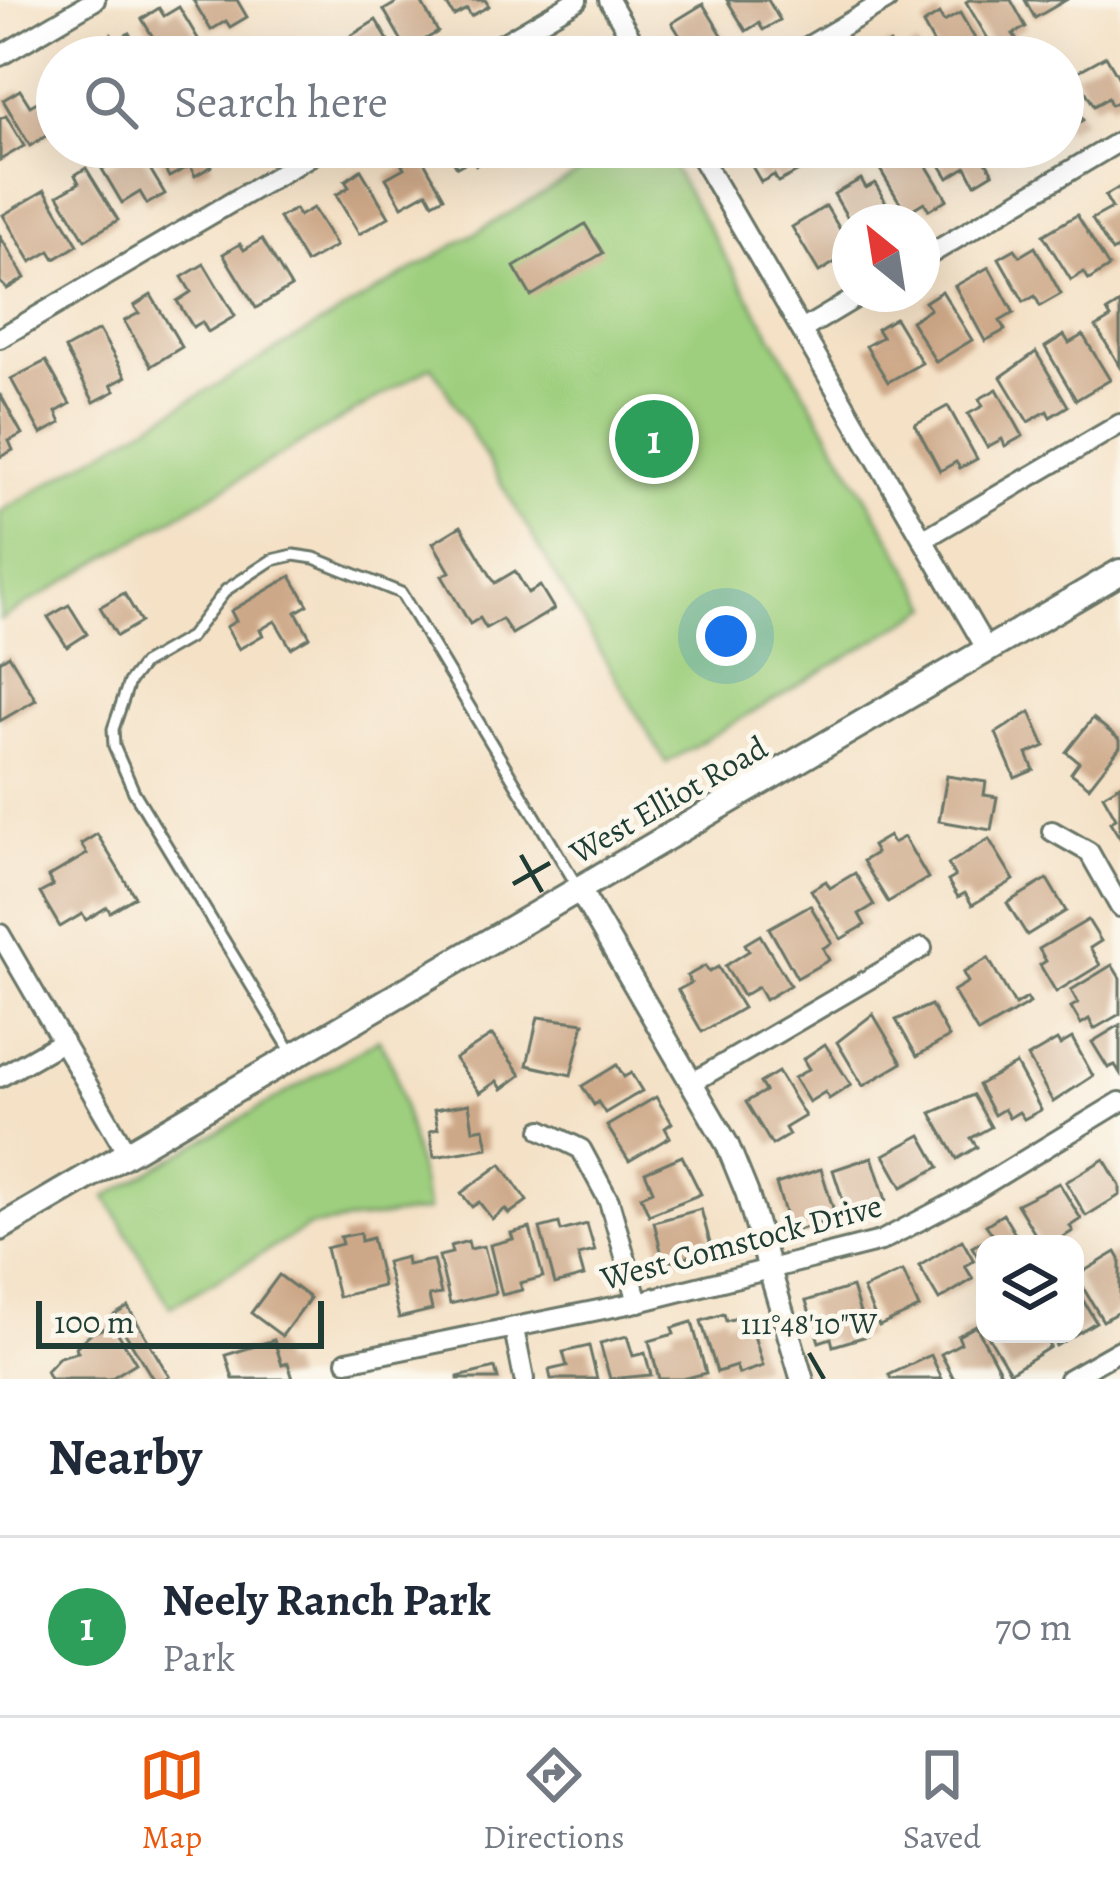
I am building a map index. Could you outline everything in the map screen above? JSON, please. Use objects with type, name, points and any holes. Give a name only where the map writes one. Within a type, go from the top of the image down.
[{"type":"main road","name":"West Elliot Road","points":[[0,1228],[1120,572]]},
{"type":"street","points":[[0,56],[95,0]]},
{"type":"street","points":[[516,36],[577,0]]},
{"type":"street","points":[[609,0],[630,36]]},
{"type":"street","points":[[826,36],[887,0]]},
{"type":"street","points":[[1084,163],[1120,142]]},
{"type":"street","points":[[0,338],[290,168]]},
{"type":"street","points":[[706,168],[987,650]]},
{"type":"street","points":[[940,248],[1076,168]]},
{"type":"street","points":[[802,330],[832,312]]},
{"type":"street","points":[[924,539],[1120,424]]},
{"type":"street","points":[[1052,831],[1089,853],[1120,907]]},
{"type":"street","points":[[579,889],[727,1144],[747,1193],[802,1379]]},
{"type":"street","points":[[0,934],[127,1153]]},
{"type":"street","points":[[693,1082],[922,948]]},
{"type":"street","points":[[0,1077],[62,1041]]},
{"type":"street","name":"West Comstock Drive","points":[[346,1360],[638,1302],[880,1241],[966,1196],[1120,1102]]},
{"type":"street","points":[[542,1130],[580,1149],[590,1166],[609,1201],[638,1302]]},
{"type":"street","points":[[514,1329],[524,1379]]},
{"type":"street","points":[[1070,1379],[1120,1349]]},
{"type":"lane","points":[[294,1055],[134,791],[114,746],[113,729],[129,682],[143,664],[190,637],[226,590],[272,560],[314,558],[401,593],[579,889]]},
{"type":"green space","points":[[586,168],[673,168],[931,607],[666,763],[432,366],[0,620],[0,512]]},
{"type":"green space","points":[[379,1039],[395,1070],[428,1211],[310,1226],[170,1307],[106,1197]]},
{"type":"building","points":[[193,0],[237,0],[247,17],[230,27],[226,21],[211,30]]},
{"type":"building","points":[[401,0],[420,0],[438,32],[399,36],[384,10]]},
{"type":"building","points":[[444,0],[485,0],[489,6],[471,16],[467,9],[454,16]]},
{"type":"building","points":[[727,0],[768,0],[780,20],[763,30],[759,23],[746,31]]},
{"type":"building","points":[[1011,0],[1026,27],[1014,36],[986,36],[966,2]]},
{"type":"building","points":[[1025,0],[1066,0],[1035,18]]},
{"type":"building","points":[[703,4],[723,36],[680,36],[672,23]]},
{"type":"building","points":[[179,7],[196,36],[152,36],[142,19],[159,8],[164,16]]},
{"type":"building","points":[[960,13],[973,36],[930,36],[923,24],[939,14],[944,22]]},
{"type":"building","points":[[376,20],[386,36],[351,36]]},
{"type":"building","points":[[1106,56],[1120,80],[1120,100],[1111,105],[1108,98],[1094,106],[1084,89],[1084,68]]},
{"type":"building","points":[[20,90],[30,106],[36,103],[36,142],[30,146],[3,100]]},
{"type":"building","points":[[6,116],[24,146],[0,160],[0,119]]},
{"type":"building","points":[[86,168],[118,220],[85,240],[58,195],[79,183],[75,175]]},
{"type":"building","points":[[149,168],[165,194],[147,204],[140,192],[122,203],[102,169]]},
{"type":"building","points":[[164,168],[186,168],[169,177]]},
{"type":"building","points":[[404,168],[428,168],[444,197],[433,203],[427,192],[402,206],[386,178]]},
{"type":"building","points":[[753,168],[801,170],[778,182],[774,175],[761,182]]},
{"type":"building","points":[[879,168],[928,168],[947,199],[939,204],[901,204]]},
{"type":"building","points":[[942,168],[964,168],[948,178]]},
{"type":"building","points":[[967,168],[990,168],[993,173],[975,184]]},
{"type":"building","points":[[361,170],[389,217],[359,234],[336,195]]},
{"type":"building","points":[[861,179],[866,188],[875,183],[887,204],[840,204],[834,194]]},
{"type":"building","points":[[1120,187],[1120,247],[1112,252],[1092,219],[1112,208],[1105,196]]},
{"type":"building","points":[[45,190],[78,245],[55,259],[50,251],[31,262],[3,215]]},
{"type":"building","points":[[826,206],[832,216],[832,264],[819,272],[792,227]]},
{"type":"building","points":[[313,208],[336,246],[306,263],[279,218],[295,209],[299,216]]},
{"type":"building","points":[[1077,215],[1109,267],[1089,280],[1084,272],[1071,280],[1043,235]]},
{"type":"building","points":[[585,224],[603,253],[531,296],[514,267]]},
{"type":"building","points":[[0,236],[25,278],[7,289],[0,282]]},
{"type":"building","points":[[262,239],[291,287],[256,308],[223,254],[240,244],[244,250]]},
{"type":"building","points":[[1035,247],[1061,294],[1040,306],[1035,296],[1024,302],[999,258],[1015,249],[1020,256]]},
{"type":"building","points":[[204,264],[235,316],[208,332],[202,322],[193,327],[177,301],[191,292],[182,277]]},
{"type":"building","points":[[989,267],[1014,313],[1000,321],[1005,330],[985,341],[955,286]]},
{"type":"building","points":[[940,292],[972,340],[936,362],[911,321],[925,312],[940,312]]},
{"type":"building","points":[[151,295],[182,347],[151,366],[124,321],[139,313],[134,306]]},
{"type":"building","points":[[1120,303],[1120,366],[1096,327],[1111,318],[1107,311]]},
{"type":"building","points":[[895,318],[922,363],[888,382],[866,346],[882,337],[877,329]]},
{"type":"building","points":[[99,330],[126,377],[111,385],[115,391],[94,402],[65,349]]},
{"type":"building","points":[[1064,335],[1069,343],[1083,335],[1110,380],[1076,400],[1045,347]]},
{"type":"building","points":[[1036,352],[1068,406],[1028,422],[1001,377]]},
{"type":"building","points":[[46,361],[70,404],[56,412],[61,423],[41,434],[11,379]]},
{"type":"building","points":[[997,389],[1023,436],[1005,446],[1002,439],[987,447],[968,414],[983,406],[979,399]]},
{"type":"building","points":[[0,394],[22,434],[9,441],[13,450],[0,457]]},
{"type":"building","points":[[948,406],[977,459],[960,468],[956,462],[940,471],[915,424]]},
{"type":"building","points":[[461,526],[495,583],[515,571],[528,593],[540,586],[554,609],[512,634],[502,619],[486,628],[480,618],[470,624],[442,576],[450,572],[433,543]]},
{"type":"building","points":[[291,576],[308,605],[296,612],[310,637],[291,648],[275,621],[260,630],[263,635],[239,649],[226,627],[236,621],[231,611]]},
{"type":"building","points":[[124,593],[141,622],[117,636],[100,607]]},
{"type":"building","points":[[69,605],[87,634],[67,647],[48,617]]},
{"type":"building","points":[[9,655],[36,700],[0,721],[0,661]]},
{"type":"building","points":[[1030,712],[1045,746],[1027,754],[1034,770],[1015,778],[996,733]]},
{"type":"building","points":[[1093,718],[1120,740],[1120,747],[1089,787],[1071,773],[1079,762],[1066,752]]},
{"type":"building","points":[[947,776],[986,782],[984,795],[997,797],[991,830],[939,821]]},
{"type":"building","points":[[1120,785],[1120,838],[1110,822],[1116,818],[1103,795]]},
{"type":"building","points":[[97,834],[135,897],[110,912],[107,907],[86,920],[82,914],[60,927],[40,893],[53,886],[48,877],[87,854],[81,844]]},
{"type":"building","points":[[889,836],[893,843],[904,837],[928,878],[888,902],[863,861],[876,853],[872,846]]},
{"type":"building","points":[[989,839],[1014,880],[972,905],[965,893],[958,897],[948,881],[955,877],[948,864]]},
{"type":"building","points":[[855,873],[874,905],[859,914],[865,925],[841,939],[811,890],[826,881],[830,888]]},
{"type":"building","points":[[1047,879],[1066,911],[1027,935],[1007,903]]},
{"type":"building","points":[[810,905],[832,943],[823,948],[829,960],[797,978],[769,928]]},
{"type":"building","points":[[1088,920],[1101,941],[1090,948],[1100,965],[1056,992],[1040,965],[1046,961],[1039,949]]},
{"type":"building","points":[[760,935],[790,985],[765,1000],[758,987],[743,996],[725,966],[749,951],[745,944]]},
{"type":"building","points":[[988,958],[1015,1005],[1027,998],[1030,1003],[978,1033],[953,991],[968,982],[963,973]]},
{"type":"building","points":[[1112,965],[1120,978],[1120,1014],[1094,1029],[1089,1019],[1081,1024],[1071,1007],[1078,1003],[1071,990]]},
{"type":"building","points":[[705,966],[709,972],[718,967],[743,1008],[702,1032],[678,990],[691,983],[687,976]]},
{"type":"building","points":[[931,1005],[949,1037],[917,1056],[896,1020]]},
{"type":"building","points":[[873,1014],[902,1063],[863,1086],[837,1042]]},
{"type":"building","points":[[538,1017],[584,1023],[571,1075],[527,1065]]},
{"type":"building","points":[[1120,1025],[1120,1073],[1115,1065],[1108,1068],[1092,1042]]},
{"type":"building","points":[[492,1035],[521,1075],[502,1089],[497,1081],[480,1093],[455,1059]]},
{"type":"building","points":[[1072,1038],[1093,1076],[1053,1102],[1028,1057],[1057,1040],[1060,1045]]},
{"type":"building","points":[[825,1044],[851,1085],[829,1099],[825,1092],[809,1102],[794,1078],[809,1069],[803,1059]]},
{"type":"building","points":[[1016,1064],[1041,1110],[1024,1119],[1019,1112],[1009,1118],[1004,1109],[994,1115],[978,1085]]},
{"type":"building","points":[[617,1065],[624,1077],[631,1073],[642,1091],[605,1113],[582,1086]]},
{"type":"building","points":[[778,1072],[805,1116],[785,1128],[789,1135],[772,1145],[746,1102],[765,1091],[760,1083]]},
{"type":"building","points":[[973,1095],[991,1127],[971,1138],[977,1147],[957,1159],[931,1113]]},
{"type":"building","points":[[656,1097],[672,1123],[665,1128],[670,1137],[629,1161],[607,1126]]},
{"type":"building","points":[[469,1104],[473,1130],[484,1128],[488,1148],[434,1157],[430,1131],[438,1129],[434,1110]]},
{"type":"building","points":[[921,1135],[939,1167],[902,1187],[884,1155]]},
{"type":"building","points":[[682,1156],[701,1194],[649,1215],[641,1196],[653,1191],[645,1172]]},
{"type":"building","points":[[872,1157],[886,1200],[847,1213],[833,1170]]},
{"type":"building","points":[[1104,1159],[1120,1186],[1120,1195],[1086,1216],[1066,1182]]},
{"type":"building","points":[[501,1164],[527,1201],[492,1219],[479,1202],[472,1207],[461,1193]]},
{"type":"building","points":[[821,1169],[836,1218],[791,1232],[776,1184]]},
{"type":"building","points":[[1059,1183],[1081,1219],[1067,1235],[1036,1235],[1017,1204]]},
{"type":"building","points":[[701,1209],[712,1250],[664,1263],[654,1222]]},
{"type":"building","points":[[1003,1214],[1016,1235],[993,1235],[986,1225]]},
{"type":"building","points":[[559,1223],[561,1231],[587,1224],[595,1251],[578,1255],[584,1276],[555,1284],[540,1228]]},
{"type":"building","points":[[530,1228],[543,1277],[520,1283],[522,1290],[502,1295],[490,1245]]},
{"type":"building","points":[[360,1233],[361,1241],[372,1238],[383,1286],[338,1297],[326,1248],[342,1244],[340,1237]]},
{"type":"building","points":[[962,1240],[974,1261],[965,1266],[973,1279],[939,1300],[919,1266]]},
{"type":"building","points":[[468,1241],[470,1249],[484,1246],[496,1293],[450,1304],[439,1256],[452,1253],[450,1246]]},
{"type":"building","points":[[1116,1252],[1120,1311],[1103,1321],[1084,1289],[1084,1271]]},
{"type":"building","points":[[406,1257],[407,1265],[433,1260],[441,1294],[429,1296],[432,1310],[399,1318],[386,1262]]},
{"type":"building","points":[[903,1271],[919,1308],[879,1326],[863,1289]]},
{"type":"building","points":[[279,1275],[310,1298],[282,1336],[251,1313]]},
{"type":"building","points":[[852,1287],[867,1336],[833,1346],[831,1338],[819,1342],[806,1301]]},
{"type":"building","points":[[1084,1302],[1096,1322],[1084,1329]]},
{"type":"building","points":[[128,1307],[169,1376],[165,1379],[153,1379],[114,1315]]},
{"type":"building","points":[[724,1314],[726,1321],[748,1315],[763,1366],[739,1374],[736,1366],[717,1372],[701,1321]]},
{"type":"building","points":[[692,1322],[706,1373],[659,1379],[649,1341],[674,1334],[672,1328]]},
{"type":"building","points":[[113,1325],[136,1363],[110,1379],[50,1379],[46,1371],[59,1357],[78,1352],[76,1347],[91,1333]]},
{"type":"building","points":[[976,1326],[976,1343],[985,1343],[1000,1371],[986,1379],[954,1379],[941,1354],[961,1343],[958,1336]]},
{"type":"building","points":[[627,1336],[633,1356],[645,1353],[651,1375],[610,1379],[600,1343]]},
{"type":"building","points":[[274,1340],[282,1365],[288,1363],[293,1379],[233,1379],[226,1355]]},
{"type":"building","points":[[992,1343],[1048,1343],[1050,1347],[1010,1372]]},
{"type":"building","points":[[589,1346],[597,1379],[551,1379],[549,1370],[567,1366],[563,1352]]},
{"type":"building","points":[[931,1355],[942,1379],[891,1379],[889,1375]]},
{"type":"building","points":[[495,1368],[498,1379],[458,1379],[458,1377]]},
{"type":"place","name":"Neely Ranch Park","points":[[654,439]]}]
